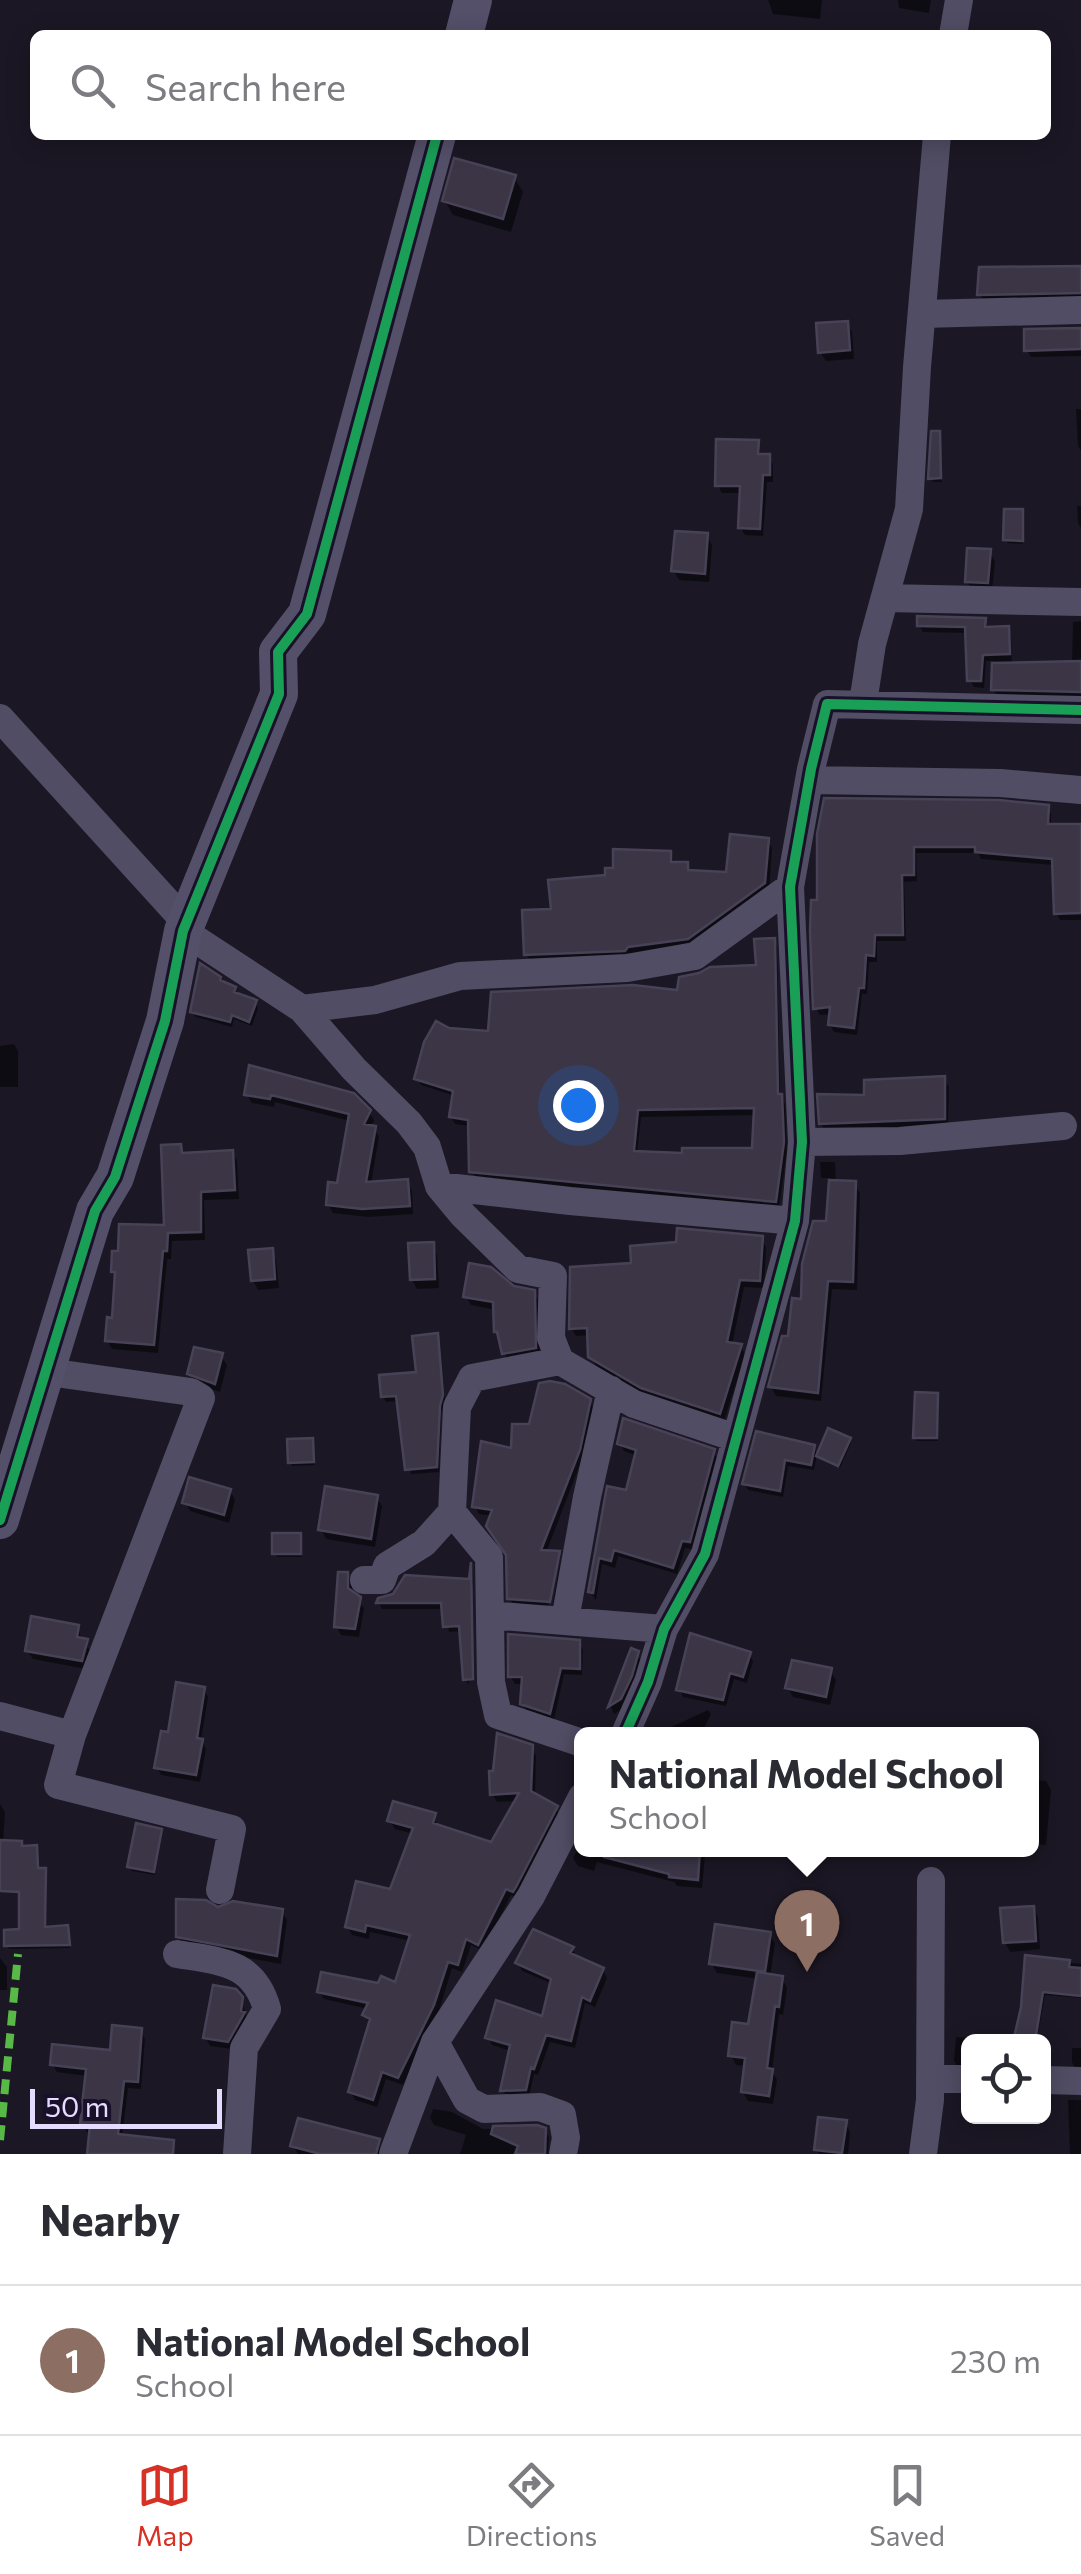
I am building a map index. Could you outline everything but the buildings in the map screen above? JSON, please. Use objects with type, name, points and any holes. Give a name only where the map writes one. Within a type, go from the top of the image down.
[{"type":"street","points":[[465,30],[473,0]]},
{"type":"street","points":[[954,30],[959,0]]},
{"type":"street","points":[[0,1520],[95,1212],[114,1177],[165,1021],[184,931],[279,694],[278,652],[306,614],[435,140]]},
{"type":"street","points":[[863,703],[872,644],[910,509],[938,140]]},
{"type":"street","points":[[922,314],[1081,310]]},
{"type":"street","points":[[885,598],[1081,602]]},
{"type":"street","points":[[627,1727],[648,1682],[664,1629],[705,1554],[795,1221],[802,1142],[790,887],[827,704],[1081,710]]},
{"type":"street","points":[[0,718],[181,917],[184,931],[302,1010],[409,1123],[426,1147],[439,1186],[463,1215],[518,1269],[553,1276],[550,1338],[560,1361],[634,1404],[736,1438]]},
{"type":"street","points":[[809,780],[981,783],[1081,790]]},
{"type":"street","points":[[302,1010],[375,1000],[460,976],[626,968],[696,956],[790,887]]},
{"type":"street","points":[[802,1142],[900,1141],[1063,1126]]},
{"type":"street","points":[[439,1186],[570,1202],[795,1221]]},
{"type":"street","points":[[364,1580],[382,1580],[388,1566],[424,1543],[452,1512],[457,1406],[472,1378],[560,1361]]},
{"type":"street","points":[[48,1372],[190,1392],[201,1398],[72,1734],[58,1786],[232,1829],[220,1890]]},
{"type":"street","points":[[566,1620],[611,1390]]},
{"type":"street","points":[[452,1512],[489,1557],[491,1682],[498,1715],[574,1740]]},
{"type":"street","points":[[490,1616],[664,1629]]},
{"type":"street","points":[[0,1716],[72,1734]]},
{"type":"street","points":[[393,2154],[435,2042],[522,1910],[574,1812]]},
{"type":"street","points":[[922,2154],[930,2079],[931,1881]]},
{"type":"street","points":[[177,1954],[224,1962],[249,1974],[262,1991],[267,2009],[244,2048],[237,2154]]},
{"type":"street","points":[[435,2042],[467,2100],[484,2109],[540,2107],[562,2115],[566,2138],[563,2154]]},
{"type":"street","points":[[930,2079],[961,2079]]},
{"type":"street","points":[[1051,2080],[1081,2080]]},
{"type":"marked path","points":[[0,2140],[18,1954]]},
{"type":"cycle path","points":[[0,1520],[95,1211],[115,1177],[165,1021],[183,931],[279,694],[278,652],[307,614],[436,140]]},
{"type":"cycle path","points":[[628,1727],[648,1682],[664,1629],[705,1554],[795,1221],[802,1142],[790,887],[827,704],[1081,710]]},
{"type":"place","name":"National Model School","points":[[807,1972]]}]
